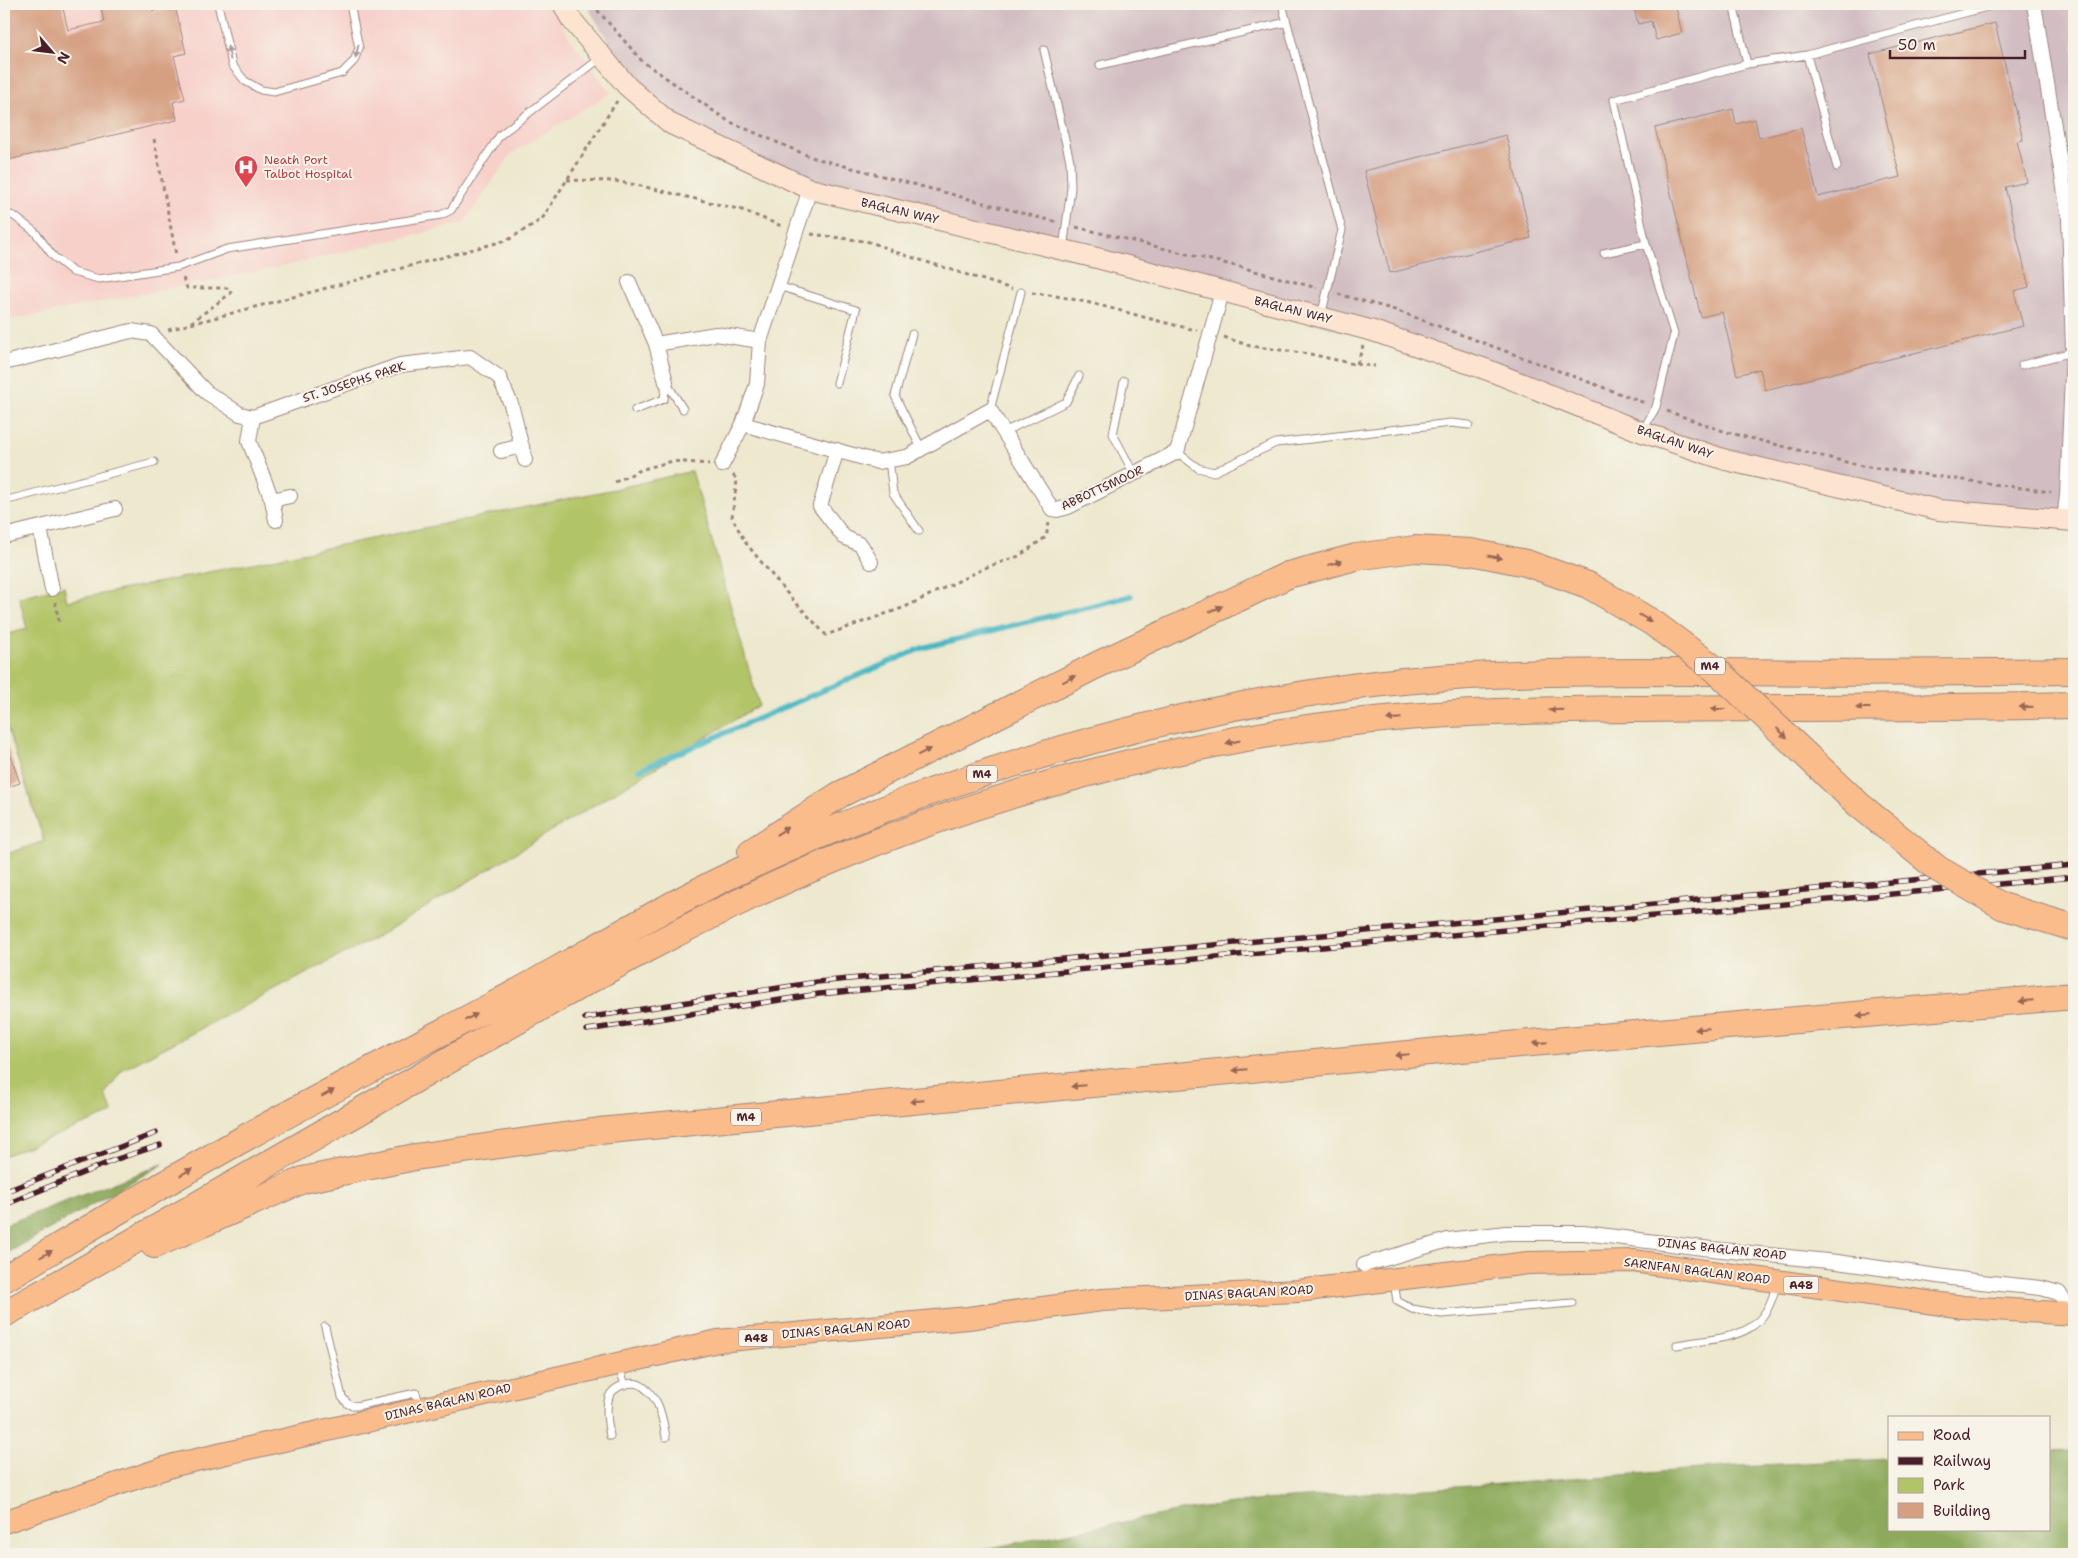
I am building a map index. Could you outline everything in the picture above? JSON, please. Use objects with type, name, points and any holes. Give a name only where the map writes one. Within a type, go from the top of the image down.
[{"type":"highway","name":"M4","points":[[638,924],[839,795],[1095,666],[1288,575],[1356,557],[1415,549],[1470,552],[1526,563],[1588,585],[1653,623],[1715,669],[1858,804],[1938,869],[2002,906],[2074,928]]},
{"type":"highway","name":"M4","points":[[4,1279],[242,1139],[506,998],[726,877],[820,835],[933,791],[1027,759],[1134,728],[1241,705],[1348,688],[1457,677],[1568,673],[2074,671]]},
{"type":"highway","name":"M4","points":[[4,1314],[518,1020],[651,947],[730,907],[830,861],[941,819],[1035,788],[1138,761],[1247,739],[1353,722],[1450,714],[1568,710],[2074,705]]},
{"type":"highway","name":"M4","points":[[63,1281],[168,1240],[303,1180],[415,1157],[598,1131],[1450,1050],[2074,996]]},
{"type":"main road","name":"SARNFAN BAGLAN ROAD","points":[[1528,1263],[1633,1261],[1963,1308],[2071,1314]]},
{"type":"main road","name":"DINAS BAGLAN ROAD","points":[[4,1522],[174,1465],[420,1409],[622,1374],[718,1341],[968,1318],[1102,1300],[1298,1291],[1528,1263]]},
{"type":"street","name":"BAGLAN WAY","points":[[563,4],[571,19],[626,86],[671,124],[810,189],[1063,250],[1373,331],[1488,370],[1642,432],[1726,460],[1939,510],[2069,521]]},
{"type":"street","points":[[2034,4],[2069,218],[2072,256],[2073,352],[2067,495],[2069,521]]},
{"type":"street","points":[[722,465],[743,424],[757,384],[760,341],[810,189]]},
{"type":"street","points":[[630,282],[656,344],[666,382]]},
{"type":"street","points":[[1177,452],[1222,292]]},
{"type":"street","points":[[4,363],[132,331],[151,334],[206,392],[240,414],[252,417],[249,441],[272,500],[276,520]]},
{"type":"street","points":[[656,344],[716,334],[760,341]]},
{"type":"street","name":"ST. JOSEPHS PARK","points":[[252,417],[400,365],[470,356],[498,377],[512,404],[525,460]]},
{"type":"street","points":[[743,424],[878,462],[908,457],[990,410]]},
{"type":"street","name":"ABBOTTSMOOR","points":[[990,410],[1052,509],[1057,510],[1068,507],[1177,452]]},
{"type":"street","points":[[501,451],[522,446]]},
{"type":"street","points":[[837,450],[820,506],[844,537],[861,545],[871,562]]},
{"type":"street","points":[[272,500],[290,496]]},
{"type":"street","points":[[4,536],[115,510]]},
{"type":"street","points":[[40,528],[52,589]]},
{"type":"street","name":"DINAS BAGLAN ROAD","points":[[1364,1265],[1448,1240],[1515,1232],[1584,1233],[2041,1288],[2059,1293],[2071,1314]]},
{"type":"lane","points":[[218,4],[232,65],[245,82],[261,90],[274,92],[342,73],[354,61],[359,48],[350,4]]},
{"type":"lane","points":[[1282,4],[1342,230],[1321,316]]},
{"type":"lane","points":[[1733,4],[1747,64]]},
{"type":"lane","points":[[1642,432],[1656,407],[1674,334],[1646,244],[1614,100],[1747,64],[1807,55],[1979,6],[1998,4]]},
{"type":"lane","points":[[1100,65],[1287,22]]},
{"type":"lane","points":[[1044,50],[1070,161],[1071,188],[1063,250]]},
{"type":"lane","points":[[1807,55],[1837,166]]},
{"type":"lane","points":[[4,213],[14,216],[35,232],[53,256],[73,272],[99,279],[178,267],[227,249],[440,215],[451,210],[500,135],[602,57]]},
{"type":"lane","points":[[1604,253],[1646,244]]},
{"type":"lane","points":[[778,286],[856,310],[837,383]]},
{"type":"lane","points":[[990,410],[1021,292]]},
{"type":"lane","points":[[912,334],[895,396],[921,448]]},
{"type":"lane","points":[[2022,365],[2073,352]]},
{"type":"lane","points":[[1004,432],[1066,402],[1079,376]]},
{"type":"lane","points":[[1124,380],[1113,434],[1134,474]]},
{"type":"lane","points":[[666,382],[683,409]]},
{"type":"lane","points":[[634,410],[664,399],[666,382]]},
{"type":"lane","points":[[1177,452],[1198,468],[1214,472],[1276,443],[1451,423],[1469,425]]},
{"type":"lane","points":[[889,460],[893,492],[919,530]]},
{"type":"lane","points":[[4,500],[154,462]]},
{"type":"lane","points":[[1394,1280],[1397,1301],[1412,1309],[1442,1314],[1572,1303]]},
{"type":"lane","points":[[1678,1345],[1739,1334],[1750,1329],[1759,1322],[1769,1309],[1777,1281]]},
{"type":"lane","points":[[325,1327],[342,1397],[348,1404],[356,1406],[416,1393],[420,1409]]},
{"type":"lane","points":[[610,1436],[607,1415],[609,1397],[618,1386],[622,1374],[638,1384],[658,1403],[666,1436]]},
{"type":"path","points":[[151,334],[508,240],[542,219],[626,86]]},
{"type":"path","points":[[154,139],[178,267],[187,288],[229,288],[231,294],[186,325]]},
{"type":"path","points":[[568,180],[615,181],[641,186],[685,198],[742,210],[796,232],[871,242],[895,252],[1021,292],[1058,295],[1150,320],[1211,332],[1250,346],[1310,354],[1354,364],[1376,366]]},
{"type":"path","points":[[616,482],[643,469],[673,461],[722,465]]},
{"type":"shaded area","name":"Neath Port Talbot Hospital","points":[[4,4],[550,4],[570,39],[611,93],[512,153],[464,223],[280,267],[4,321]]},
{"type":"shaded area","points":[[586,4],[2074,4],[2074,521],[1939,510],[1726,460],[1488,370],[810,189],[671,124],[615,52]]},
{"type":"green space","points":[[692,471],[759,705],[382,934],[122,1070],[105,1094],[113,1113],[4,1156],[4,855],[44,841],[4,718],[4,635],[27,629],[19,597],[64,586],[67,601],[610,490]]},
{"type":"green space","points":[[163,1164],[4,1255],[4,1225]]},
{"type":"green space","points":[[2074,1450],[2074,1554],[959,1554],[1181,1511],[1262,1500],[1738,1466],[1888,1459],[1888,1530],[2050,1530],[2050,1451]]},
{"type":"building","points":[[4,4],[62,4],[68,30],[104,22],[100,4],[152,4],[153,11],[175,6],[186,53],[174,56],[185,99],[173,102],[177,120],[4,161]]},
{"type":"building","points":[[1633,4],[1675,4],[1682,33],[1656,40],[1651,21],[1638,24]]},
{"type":"building","points":[[1995,23],[2023,140],[2017,141],[2027,182],[2005,187],[2029,287],[2014,291],[2023,326],[1765,390],[1760,369],[1737,375],[1722,312],[1701,317],[1655,128],[1733,109],[1736,124],[1755,119],[1759,138],[1801,128],[1818,197],[1900,177],[1870,54]]},
{"type":"building","points":[[1506,135],[1531,238],[1390,273],[1364,171]]},
{"type":"building","points":[[6,743],[20,783],[4,788],[4,744]]},
{"type":"waterway","points":[[639,770],[922,648],[1131,596]]},
{"type":"railway","points":[[585,1018],[817,982],[2074,865]]},
{"type":"railway","points":[[587,1030],[819,994],[2074,877]]},
{"type":"railway","points":[[4,1192],[156,1133]]},
{"type":"railway","points":[[4,1205],[117,1159],[160,1145]]},
{"type":"place","name":"Neath Port Talbot Hospital","points":[[246,188]]}]
